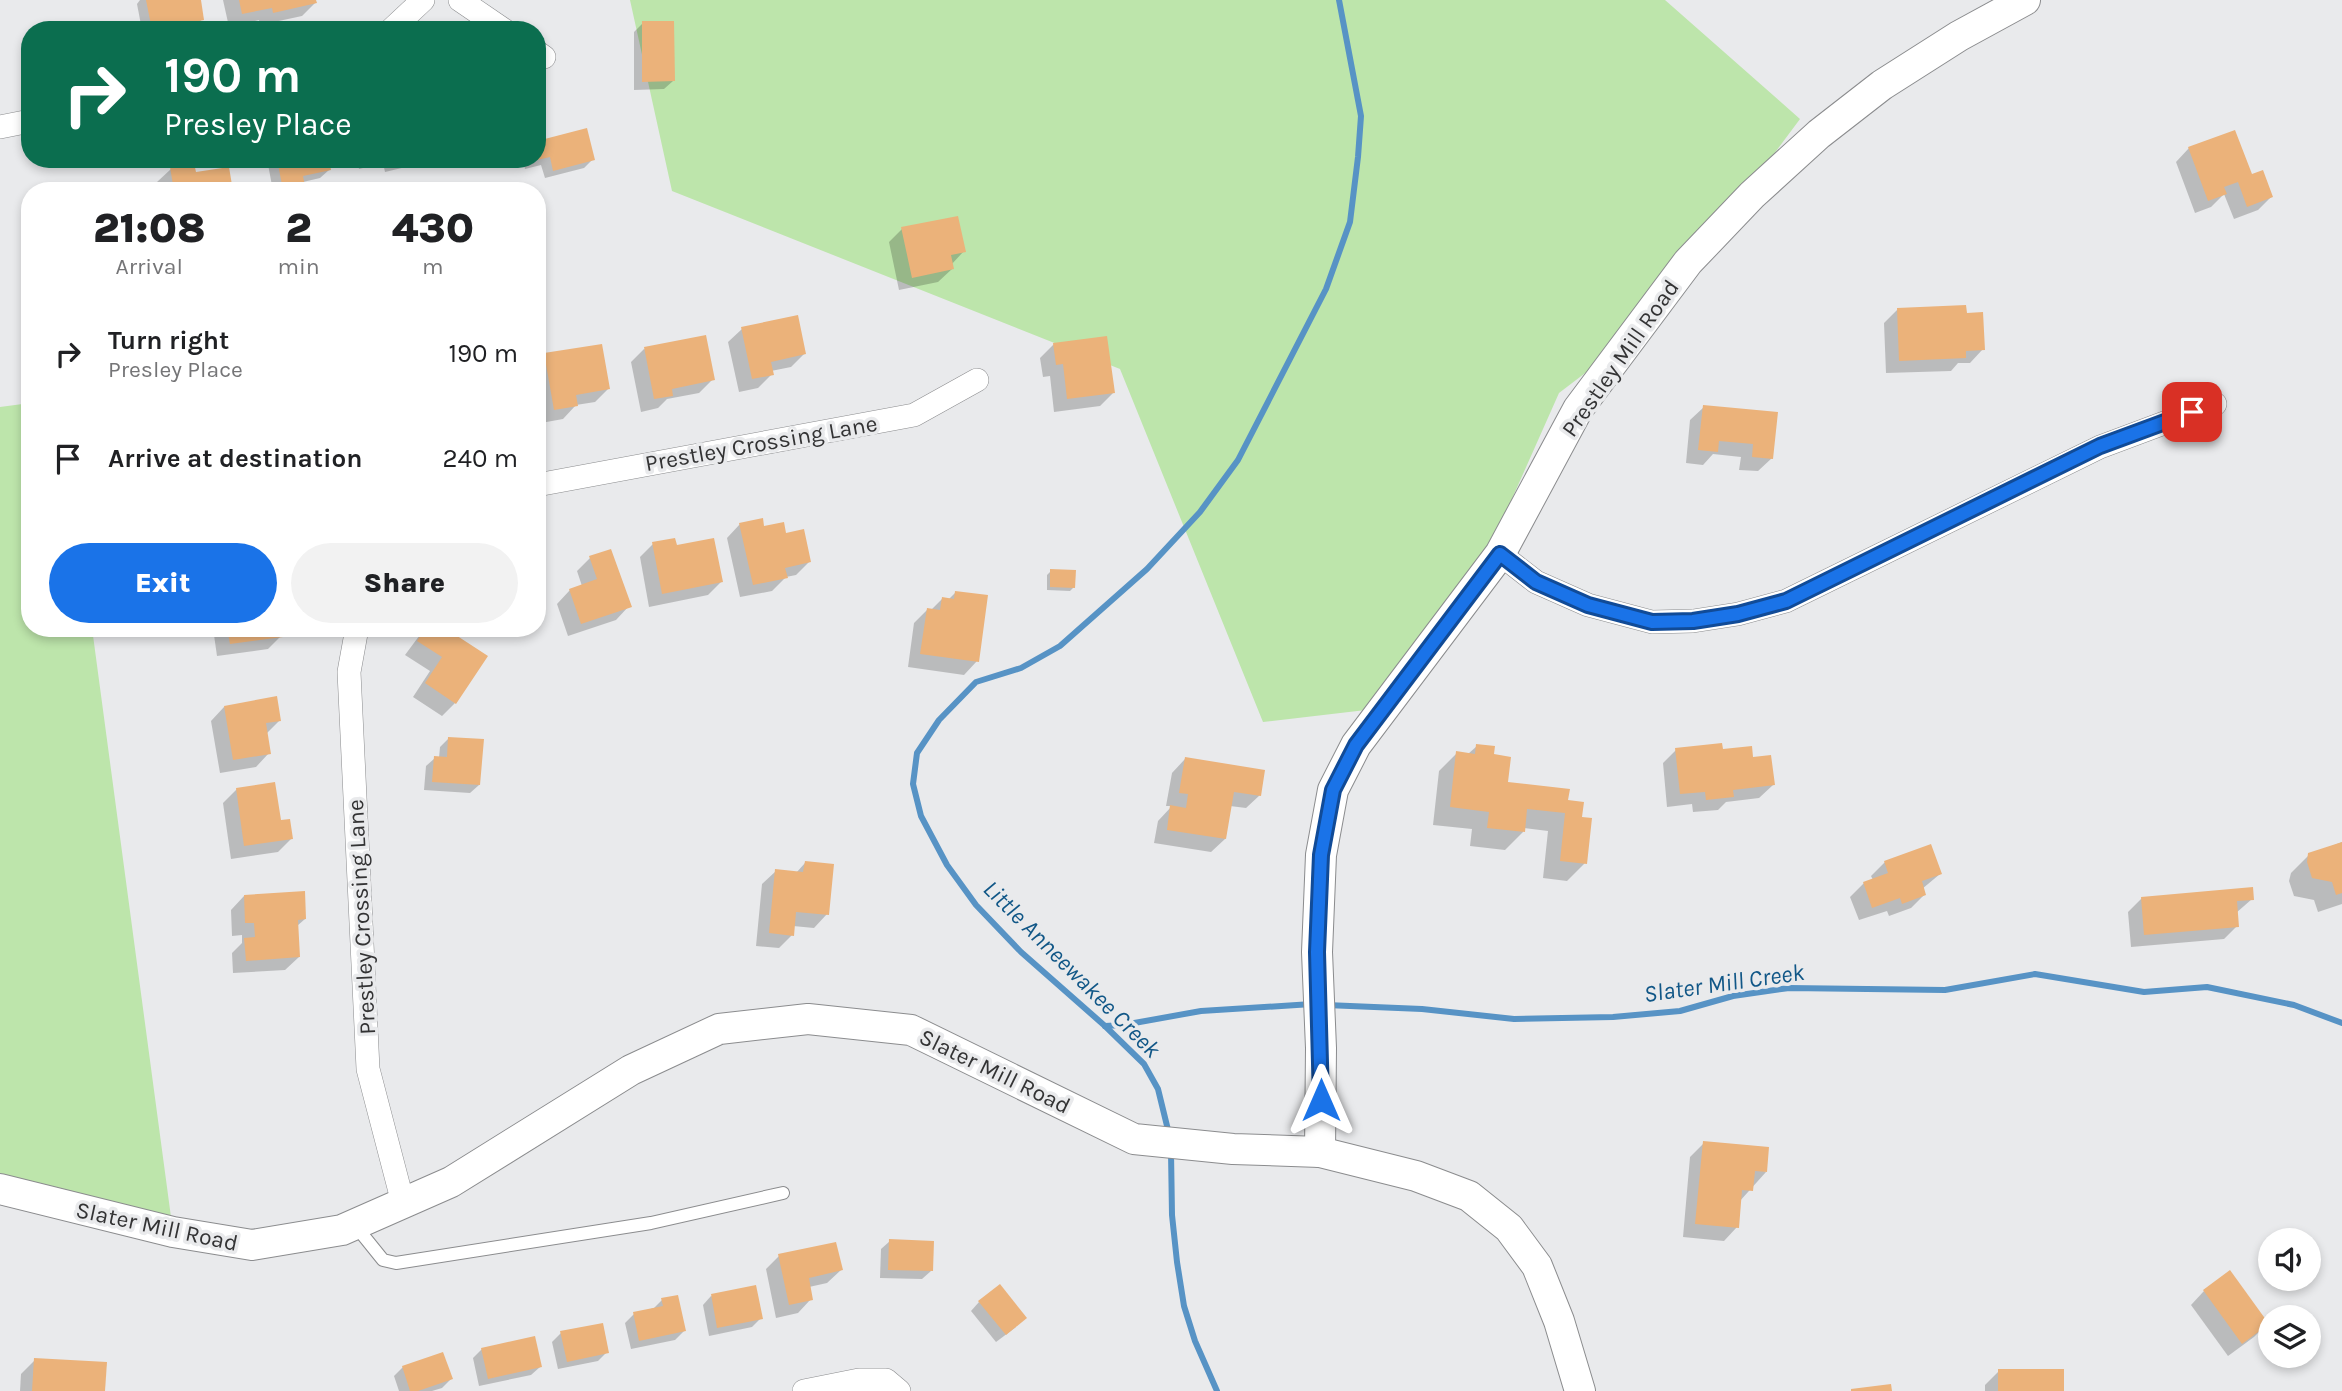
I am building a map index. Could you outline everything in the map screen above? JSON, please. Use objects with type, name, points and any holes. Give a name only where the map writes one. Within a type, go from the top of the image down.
[{"type":"street","points":[[401,21],[423,0]]},
{"type":"street","points":[[460,0],[491,21]]},
{"type":"street","name":"Prestley Mill Road","points":[[1320,1153],[1321,1048],[1317,952],[1321,855],[1333,790],[1356,745],[1500,554],[1578,409],[1688,262],[1752,195],[1819,134],[1882,85],[1959,36],[2025,0]]},
{"type":"street","points":[[0,127],[21,123]]},
{"type":"street","name":"Prestley Crossing Lane","points":[[546,483],[914,415],[977,380]]},
{"type":"street","points":[[1500,554],[1536,582],[1588,605],[1652,622],[1693,621],[1738,614],[1786,601],[2100,446],[2215,404]]},
{"type":"street","name":"Prestley Crossing Lane","points":[[355,637],[349,672],[368,1069],[403,1203]]},
{"type":"street","name":"Slater Mill Road","points":[[0,1189],[173,1232],[252,1245],[342,1230],[451,1182],[631,1070],[719,1029],[808,1019],[911,1030],[1134,1139],[1233,1149],[1320,1153],[1416,1176],[1469,1196],[1509,1228],[1537,1266],[1559,1321],[1580,1391]]},
{"type":"street","points":[[804,1391],[859,1380],[886,1380],[899,1391]]},
{"type":"lane","points":[[354,1224],[383,1260],[396,1263],[651,1223],[783,1193]]},
{"type":"green space","points":[[630,0],[1665,0],[1800,119],[1643,329],[1559,393],[1482,566],[1383,708],[1263,722],[1120,369],[672,191]]},
{"type":"green space","points":[[21,404],[21,637],[93,637],[173,1232],[0,1189],[0,407]]},
{"type":"building","points":[[146,0],[201,0],[204,20],[150,21]]},
{"type":"building","points":[[239,0],[316,0],[317,3],[273,13],[272,8],[242,14]]},
{"type":"building","points":[[642,21],[674,21],[675,81],[642,82]]},
{"type":"building","points":[[587,128],[595,160],[553,171],[550,157],[546,158],[546,139]]},
{"type":"building","points":[[2235,130],[2252,174],[2263,170],[2273,197],[2247,207],[2238,182],[2224,187],[2227,194],[2208,201],[2188,147]]},
{"type":"building","points":[[170,168],[195,168],[196,172],[229,168],[232,182],[172,182]]},
{"type":"building","points":[[279,168],[331,168],[303,176],[304,182],[281,182]]},
{"type":"building","points":[[958,216],[966,252],[951,255],[954,269],[912,278],[901,227]]},
{"type":"building","points":[[1966,305],[1967,313],[1983,312],[1985,350],[1966,351],[1966,358],[1899,361],[1897,308]]},
{"type":"building","points":[[798,315],[806,354],[771,362],[774,375],[752,379],[741,327]]},
{"type":"building","points":[[706,335],[715,380],[672,389],[673,396],[654,399],[644,347]]},
{"type":"building","points":[[1107,336],[1115,393],[1067,399],[1063,364],[1056,365],[1053,343]]},
{"type":"building","points":[[602,344],[610,389],[576,395],[578,406],[554,410],[546,353]]},
{"type":"building","points":[[1703,405],[1778,412],[1773,459],[1752,457],[1753,444],[1719,441],[1718,452],[1698,450]]},
{"type":"building","points":[[763,518],[764,526],[784,522],[786,533],[804,529],[811,562],[785,568],[788,578],[753,585],[739,523]]},
{"type":"building","points":[[675,538],[677,545],[714,538],[723,582],[662,594],[652,542]]},
{"type":"building","points":[[611,549],[632,607],[581,624],[569,589],[597,579],[589,556]]},
{"type":"building","points":[[1050,569],[1076,570],[1075,588],[1050,587]]},
{"type":"building","points":[[955,591],[988,595],[979,662],[920,654],[927,608],[940,610],[942,597],[954,599]]},
{"type":"building","points":[[229,637],[283,637],[230,644]]},
{"type":"building","points":[[419,637],[459,637],[488,656],[456,704],[425,683],[442,657],[417,641]]},
{"type":"building","points":[[277,696],[281,721],[266,723],[271,754],[233,760],[224,706]]},
{"type":"building","points":[[448,737],[484,739],[480,785],[432,782],[434,756],[447,757]]},
{"type":"building","points":[[1722,743],[1723,749],[1752,746],[1753,757],[1771,755],[1775,785],[1733,790],[1734,797],[1706,800],[1705,792],[1680,794],[1675,748]]},
{"type":"building","points":[[1476,744],[1495,746],[1494,754],[1511,757],[1508,782],[1570,789],[1568,800],[1584,802],[1582,817],[1592,818],[1587,864],[1560,861],[1565,813],[1527,809],[1525,832],[1487,828],[1489,812],[1450,807],[1456,751],[1475,754]]},
{"type":"building","points":[[1185,757],[1265,770],[1261,796],[1234,792],[1226,839],[1167,830],[1170,805],[1186,808],[1188,794],[1179,793]]},
{"type":"building","points":[[275,782],[281,820],[290,819],[293,839],[244,846],[236,788]]},
{"type":"building","points":[[2342,842],[2342,893],[2336,895],[2332,882],[2312,878],[2307,862],[2308,853]]},
{"type":"building","points":[[1931,844],[1942,874],[1922,881],[1926,895],[1902,904],[1900,898],[1872,908],[1863,882],[1888,873],[1884,861]]},
{"type":"building","points":[[805,861],[834,864],[829,915],[796,912],[794,936],[769,933],[775,869],[803,872]]},
{"type":"building","points":[[2253,887],[2254,900],[2237,901],[2239,927],[2144,935],[2141,897]]},
{"type":"building","points":[[305,891],[306,919],[298,920],[300,957],[246,961],[244,938],[255,937],[254,923],[245,923],[244,895]]},
{"type":"building","points":[[1703,1141],[1769,1147],[1767,1172],[1755,1171],[1753,1191],[1742,1190],[1739,1228],[1695,1224]]},
{"type":"building","points":[[889,1239],[934,1241],[933,1271],[888,1270]]},
{"type":"building","points":[[836,1242],[843,1270],[809,1278],[813,1300],[789,1305],[778,1254]]},
{"type":"building","points":[[2230,1270],[2258,1309],[2258,1332],[2242,1344],[2203,1290]]},
{"type":"building","points":[[1000,1284],[1027,1318],[1006,1335],[978,1301]]},
{"type":"building","points":[[756,1285],[763,1319],[717,1328],[711,1294]]},
{"type":"building","points":[[678,1295],[686,1331],[639,1341],[633,1312],[663,1306],[661,1298]]},
{"type":"building","points":[[603,1323],[609,1353],[567,1362],[560,1331]]},
{"type":"building","points":[[535,1336],[542,1367],[488,1379],[481,1348]]},
{"type":"building","points":[[443,1352],[453,1379],[418,1391],[410,1391],[402,1366]]},
{"type":"building","points":[[34,1358],[107,1362],[105,1391],[32,1391]]},
{"type":"building","points":[[1998,1369],[2064,1369],[2064,1391],[1998,1391]]},
{"type":"building","points":[[1891,1384],[1892,1391],[1851,1391],[1851,1389]]},
{"type":"waterway","name":"Little Anneewakee Creek","points":[[1169,1134],[1158,1089],[1144,1064],[1021,952],[976,905],[947,865],[921,816],[913,784],[917,753],[939,720],[976,682],[1021,668],[1060,646],[1147,569],[1200,512],[1238,460],[1326,289],[1350,222],[1361,116],[1339,0]]},
{"type":"waterway","name":"Slater Mill Creek","points":[[1326,1005],[1422,1009],[1514,1019],[1613,1017],[1680,1011],[1733,996],[1789,988],[1945,990],[2035,974],[2144,992],[2207,987],[2294,1005],[2342,1023]]},
{"type":"waterway","name":"Slater Mill Creek","points":[[1105,1026],[1201,1011],[1312,1004]]},
{"type":"waterway","name":"Little Anneewakee Creek","points":[[1171,1152],[1172,1215],[1184,1306],[1195,1341],[1217,1391]]},
{"type":"route","points":[[1321,1100],[1317,952],[1321,855],[1333,790],[1356,745],[1500,554],[1536,582],[1588,605],[1652,622],[1693,621],[1738,614],[1786,601],[2100,446],[2192,412]]}]
